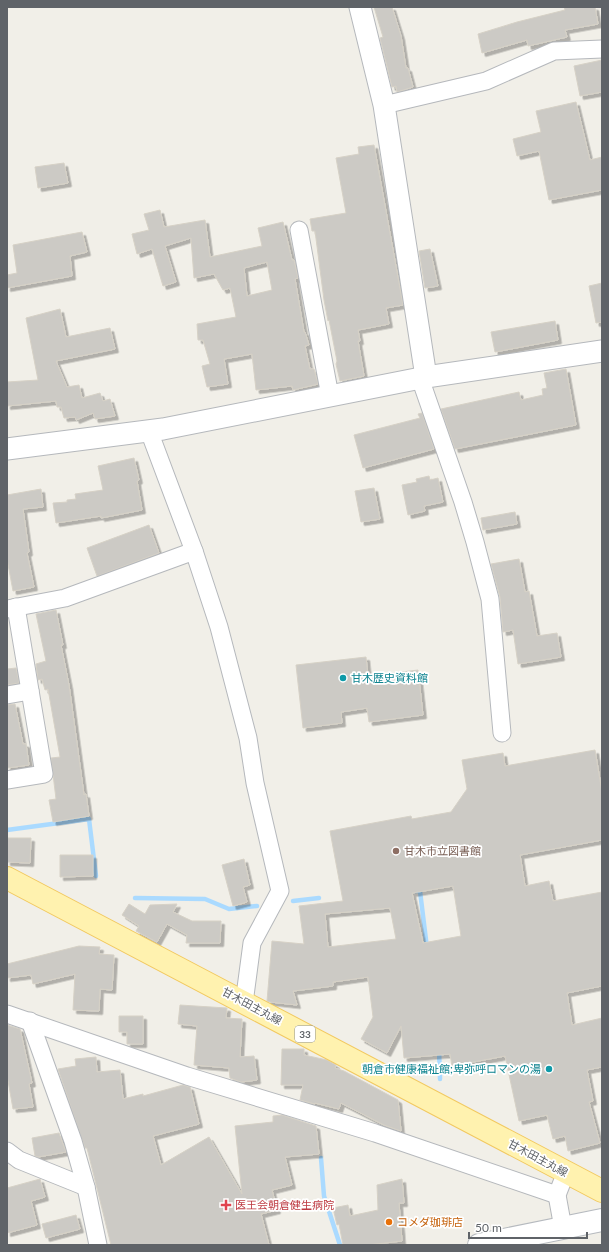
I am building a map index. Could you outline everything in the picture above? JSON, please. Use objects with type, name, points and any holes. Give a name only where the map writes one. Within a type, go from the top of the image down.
[{"type":"main road","name":"甘木田主丸線","points":[[7,878],[602,1191]]},
{"type":"main road","points":[[479,1245],[602,1220]]},
{"type":"street","points":[[360,7],[384,105],[423,378],[463,502],[490,599],[502,733]]},
{"type":"street","points":[[384,105],[486,81],[554,51],[602,49]]},
{"type":"street","points":[[299,230],[330,396]]},
{"type":"street","points":[[7,449],[149,431],[423,378],[602,350]]},
{"type":"street","points":[[149,431],[194,551],[219,626],[248,738],[255,783],[280,891],[252,943],[244,1003]]},
{"type":"street","points":[[7,780],[44,774],[30,691],[12,608],[65,598],[194,551]]},
{"type":"street","points":[[7,695],[30,691]]},
{"type":"street","points":[[7,1014],[187,1076],[375,1134],[557,1195]]},
{"type":"street","points":[[30,1021],[73,1141],[86,1187],[98,1245]]},
{"type":"street","points":[[11,1160],[86,1187]]},
{"type":"street","points":[[563,1228],[557,1195],[566,1172]]},
{"type":"building","points":[[374,7],[392,7],[401,36],[406,68],[408,68],[413,87],[397,92],[396,86],[392,87],[380,38],[383,37]]},
{"type":"building","points":[[564,7],[595,7],[598,24],[565,30],[567,37],[528,46],[527,40],[482,53],[478,34],[565,10]]},
{"type":"building","points":[[602,60],[602,92],[580,96],[574,66]]},
{"type":"building","points":[[576,102],[590,160],[602,157],[602,190],[549,200],[539,151],[517,156],[513,139],[541,132],[536,111]]},
{"type":"building","points":[[374,145],[403,305],[386,308],[389,324],[358,330],[360,341],[358,341],[364,376],[340,381],[324,300],[315,231],[312,231],[310,219],[346,213],[336,158],[359,154],[358,147]]},
{"type":"building","points":[[64,163],[68,183],[38,188],[35,167]]},
{"type":"building","points":[[160,210],[164,227],[205,220],[210,257],[262,246],[258,228],[283,222],[298,278],[295,279],[304,332],[309,345],[305,346],[310,369],[314,369],[318,384],[293,390],[292,386],[256,390],[252,354],[224,359],[228,384],[207,387],[202,366],[210,364],[203,340],[198,340],[197,324],[236,317],[230,288],[223,290],[214,274],[194,278],[191,238],[165,246],[176,282],[163,286],[152,249],[137,254],[132,234],[149,230],[144,214]],"holes":[[[267,262],[272,290],[247,296],[244,268]]]},
{"type":"building","points":[[82,232],[87,252],[70,256],[72,276],[7,288],[7,275],[17,273],[13,245]]},
{"type":"building","points":[[430,249],[438,286],[425,288],[419,251]]},
{"type":"building","points":[[602,283],[602,322],[596,323],[589,286]]},
{"type":"building","points":[[60,309],[66,337],[110,328],[115,349],[56,361],[67,387],[79,385],[82,398],[100,393],[103,401],[110,399],[115,416],[95,419],[93,413],[76,420],[75,417],[64,418],[61,407],[57,407],[56,401],[7,406],[7,382],[38,380],[26,318]]},
{"type":"building","points":[[555,321],[558,340],[495,352],[491,332]]},
{"type":"building","points":[[566,369],[576,425],[455,449],[441,409],[519,392],[521,400],[543,395],[542,389],[547,388],[544,373]]},
{"type":"building","points":[[422,413],[434,449],[363,468],[354,435],[420,418],[418,414]]},
{"type":"building","points":[[134,458],[139,480],[137,481],[142,510],[101,518],[101,516],[56,523],[53,503],[67,502],[67,500],[76,499],[75,494],[103,490],[98,466]]},
{"type":"building","points":[[429,476],[430,480],[438,478],[443,502],[424,506],[425,511],[408,515],[402,485],[417,482],[416,479]]},
{"type":"building","points":[[374,488],[380,519],[361,522],[355,491]]},
{"type":"building","points":[[41,489],[43,507],[23,509],[29,552],[27,553],[34,587],[13,591],[7,559],[7,495]]},
{"type":"building","points":[[515,512],[517,524],[483,530],[481,518]]},
{"type":"building","points":[[149,525],[159,553],[97,576],[87,548]]},
{"type":"building","points":[[519,559],[525,592],[529,591],[537,636],[557,633],[561,657],[518,664],[513,630],[503,632],[500,597],[491,564]]},
{"type":"building","points":[[56,610],[63,645],[61,645],[69,685],[84,795],[86,794],[89,816],[53,822],[49,800],[56,799],[51,758],[60,757],[48,689],[45,690],[42,679],[38,680],[36,664],[46,661],[36,614]]},
{"type":"building","points":[[366,657],[368,676],[418,670],[423,715],[369,722],[367,708],[341,712],[342,723],[303,728],[296,665]]},
{"type":"building","points":[[16,668],[19,683],[7,685],[7,669]]},
{"type":"building","points":[[15,704],[23,744],[26,744],[29,765],[7,768],[7,705]]},
{"type":"building","points":[[595,750],[602,792],[602,840],[520,855],[525,886],[549,881],[553,901],[602,892],[602,986],[567,993],[572,1025],[602,1018],[602,1067],[587,1070],[593,1101],[589,1102],[600,1143],[568,1151],[565,1136],[553,1139],[547,1115],[519,1121],[505,1056],[452,1066],[450,1054],[404,1058],[401,1026],[387,1053],[361,1039],[373,1017],[368,977],[333,982],[333,986],[293,991],[297,1005],[267,1001],[272,941],[304,944],[299,906],[343,901],[330,831],[411,816],[412,819],[451,812],[467,789],[462,760],[503,753],[505,766]],"holes":[[[453,886],[461,936],[423,943],[412,893]],[[390,908],[396,939],[328,947],[325,914]]]},
{"type":"building","points":[[7,838],[31,838],[30,863],[7,862]]},
{"type":"building","points":[[60,855],[93,855],[93,876],[60,877]]},
{"type":"building","points":[[244,859],[250,885],[243,887],[247,902],[233,906],[222,865]]},
{"type":"building","points":[[129,904],[145,914],[150,905],[177,904],[173,912],[192,921],[221,921],[220,943],[186,943],[187,935],[167,924],[157,942],[136,931],[139,926],[122,915]]},
{"type":"building","points":[[79,946],[100,947],[99,954],[114,955],[112,990],[100,989],[99,1011],[73,1010],[75,974],[33,984],[31,975],[7,978],[7,964]]},
{"type":"building","points":[[180,1005],[227,1008],[226,1018],[242,1019],[240,1057],[254,1056],[257,1080],[241,1082],[230,1078],[229,1068],[194,1065],[197,1026],[178,1024]]},
{"type":"building","points":[[119,1016],[143,1016],[143,1044],[127,1044],[127,1032],[119,1032]]},
{"type":"building","points":[[7,1025],[20,1029],[32,1083],[29,1084],[33,1107],[13,1109],[7,1075]]},
{"type":"building","points":[[282,1049],[304,1049],[304,1055],[327,1060],[336,1065],[335,1068],[344,1071],[398,1100],[401,1131],[384,1125],[341,1103],[339,1109],[300,1100],[303,1085],[281,1085]]},
{"type":"building","points":[[96,1057],[97,1072],[120,1070],[123,1099],[143,1094],[143,1096],[183,1085],[190,1087],[199,1124],[153,1136],[161,1165],[209,1137],[242,1194],[235,1126],[273,1122],[273,1116],[282,1115],[316,1126],[319,1154],[285,1157],[292,1185],[272,1190],[277,1210],[261,1214],[269,1245],[111,1245],[87,1148],[85,1148],[58,1069],[76,1066],[75,1059]]},
{"type":"building","points":[[59,1133],[66,1152],[38,1157],[35,1156],[32,1138]]},
{"type":"building","points":[[40,1179],[45,1197],[31,1201],[37,1225],[7,1233],[7,1188]]},
{"type":"building","points":[[402,1179],[404,1203],[399,1203],[402,1241],[367,1245],[343,1245],[339,1224],[337,1225],[333,1208],[348,1205],[350,1216],[378,1210],[377,1185]]},
{"type":"building","points":[[76,1215],[80,1229],[46,1238],[42,1224]]},
{"type":"waterway","points":[[7,830],[89,819],[96,876]]},
{"type":"waterway","points":[[415,891],[420,891],[427,948]]},
{"type":"waterway","points":[[135,898],[205,899],[229,909],[257,906]]},
{"type":"waterway","points":[[293,901],[319,898]]},
{"type":"waterway","points":[[439,1049],[440,1079]]},
{"type":"waterway","points":[[321,1158],[324,1196],[340,1245]]},
{"type":"place","name":"甘木歴史資料館","points":[[343,678]]},
{"type":"place","name":"甘木市立図書館","points":[[396,851]]},
{"type":"place","name":"朝倉市健康福祉館;卑弥呼ロマンの湯","points":[[549,1069]]},
{"type":"place","name":"医王会朝倉健生病院","points":[[226,1205]]},
{"type":"place","name":"コメダ珈琲店","points":[[389,1222]]}]
